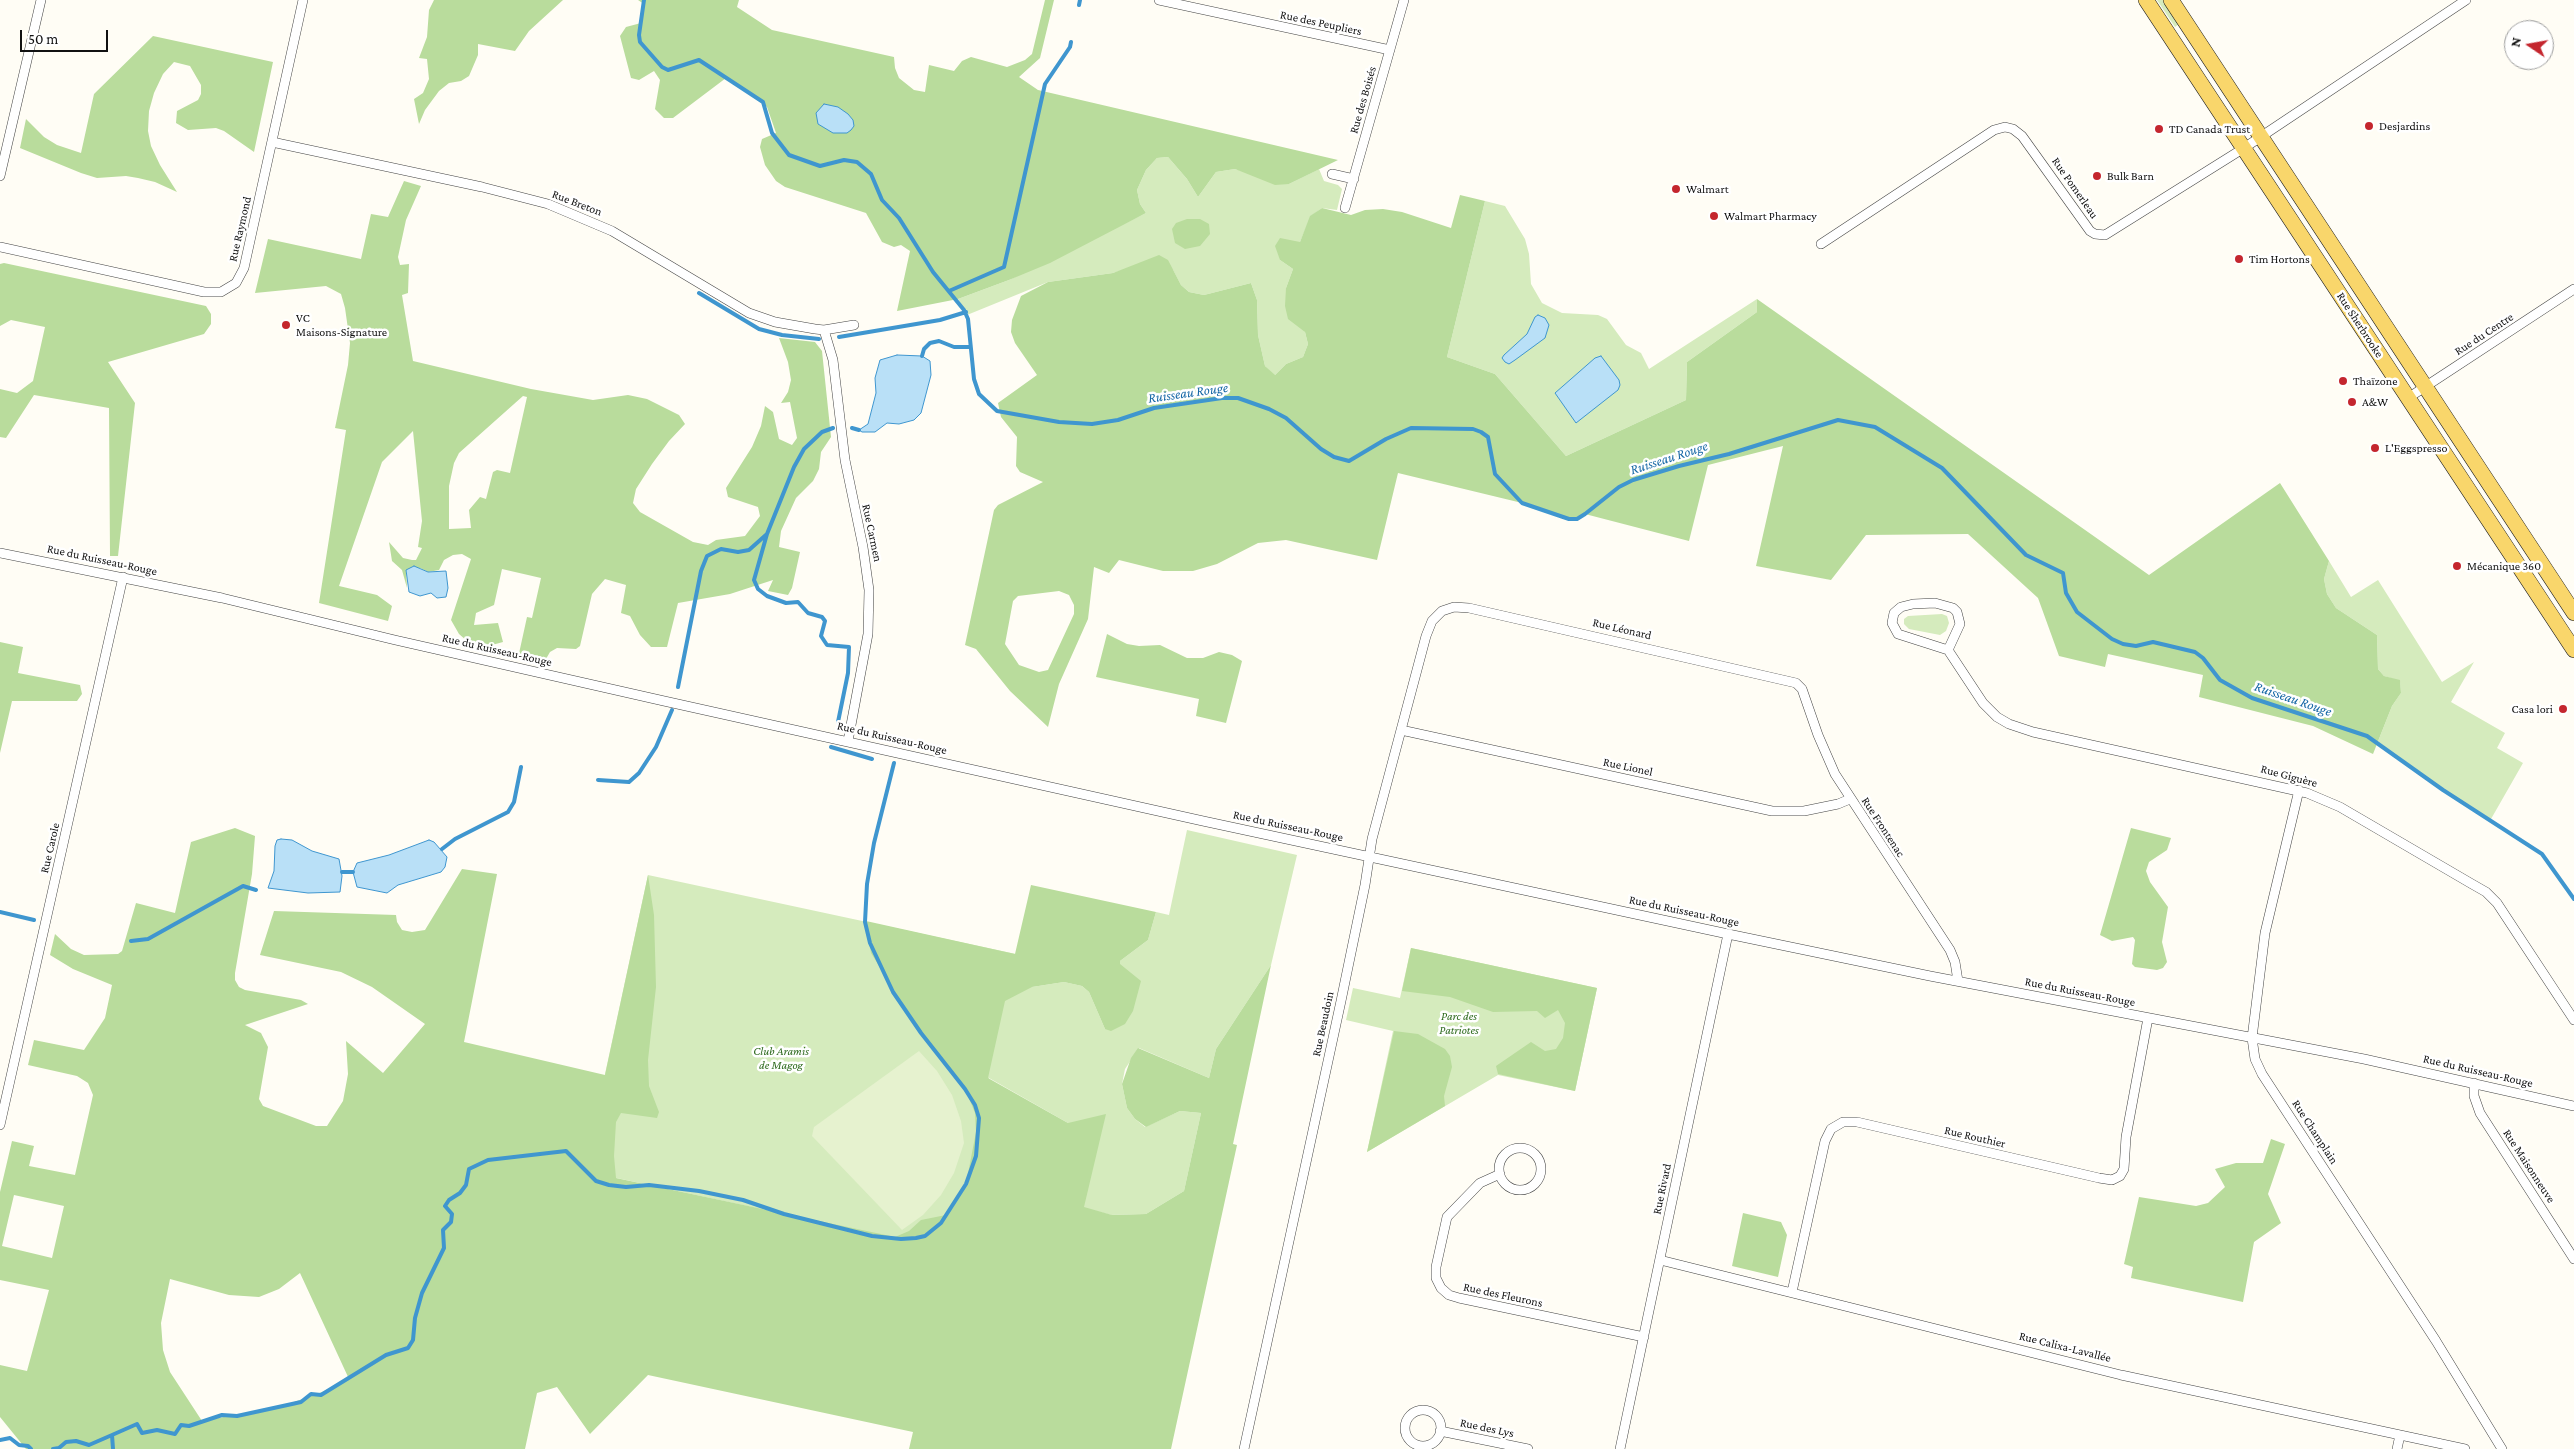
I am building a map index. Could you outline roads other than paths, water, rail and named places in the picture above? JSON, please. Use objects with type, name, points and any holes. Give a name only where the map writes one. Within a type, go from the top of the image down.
[{"type":"main road","name":"Rue Sherbrooke","points":[[2146,0],[2574,650]]},
{"type":"main road","name":"Rue Sherbrooke","points":[[2171,0],[2574,613]]},
{"type":"street","points":[[0,176],[41,0]]},
{"type":"street","name":"Rue Raymond","points":[[0,247],[204,292],[221,292],[236,283],[244,268],[303,0]]},
{"type":"street","name":"Rue des Peupliers","points":[[1159,0],[1390,50]]},
{"type":"street","name":"Rue des Boisés","points":[[1345,208],[1404,0]]},
{"type":"street","name":"Rue Pomerleau","points":[[1821,244],[2000,128],[2011,128],[2021,134],[2090,231],[2100,235],[2108,234],[2244,148],[2466,0]]},
{"type":"street","name":"Rue Breton","points":[[272,142],[482,187],[548,204],[612,231],[749,313],[775,322],[824,330],[854,324]]},
{"type":"street","points":[[1332,174],[1354,179]]},
{"type":"street","name":"Rue du Centre","points":[[2408,398],[2574,289]]},
{"type":"street","name":"Rue Carmen","points":[[824,330],[831,351],[845,460],[863,547],[869,590],[867,641],[848,741]]},
{"type":"street","name":"Rue du Ruisseau-Rouge","points":[[0,553],[123,577],[1369,857],[1728,934],[2474,1083],[2574,1106]]},
{"type":"street","name":"Rue Carole","points":[[0,1125],[123,577]]},
{"type":"street","points":[[1913,604],[1935,604],[1953,608],[1957,612],[1960,624],[1948,650],[1900,636],[1893,628],[1894,613],[1901,607],[1913,604]]},
{"type":"street","name":"Rue Léonard","points":[[1442,611],[1454,607],[1469,608],[1796,683]]},
{"type":"street","name":"Rue Beaudoin","points":[[1244,1449],[1341,1001],[1369,857],[1429,628],[1436,615],[1442,611]]},
{"type":"street","name":"Rue Giguère","points":[[1948,650],[1983,703],[1997,717],[2009,724],[2033,732],[2299,790],[2340,807],[2486,892],[2500,907],[2574,1020]]},
{"type":"street","name":"Rue Frontenac","points":[[1796,683],[1802,690],[1829,761],[1850,800],[1950,950],[1955,962],[1958,981]]},
{"type":"street","name":"Rue Lionel","points":[[1401,730],[1772,811],[1804,811],[1850,800]]},
{"type":"street","name":"Rue Champlain","points":[[2299,790],[2266,927],[2252,1038],[2253,1052],[2262,1074],[2436,1341],[2502,1449]]},
{"type":"street","name":"Rue Rivard","points":[[1620,1449],[1728,934]]},
{"type":"street","name":"Rue Routhier","points":[[1792,1292],[1825,1141],[1831,1129],[1843,1122],[1857,1122],[2108,1180],[2120,1176],[2124,1169],[2126,1138],[2148,1018]]},
{"type":"street","name":"Rue Maisonneuve","points":[[2474,1083],[2475,1102],[2480,1113],[2574,1258]]},
{"type":"street","points":[[1517,1148],[1530,1150],[1539,1161],[1540,1174],[1538,1181],[1527,1189],[1513,1189],[1507,1186],[1500,1174],[1501,1160],[1505,1154],[1517,1148]]},
{"type":"street","name":"Rue des Fleurons","points":[[1500,1174],[1480,1183],[1447,1217],[1436,1267],[1436,1278],[1441,1288],[1449,1295],[1459,1298],[1644,1337]]},
{"type":"street","name":"Rue Calixa-Lavallée","points":[[1660,1260],[2121,1374],[2465,1449]]},
{"type":"street","name":"Rue des Lys","points":[[1428,1410],[1436,1416],[1440,1431],[1432,1443],[1422,1446],[1409,1439],[1405,1425],[1414,1412],[1428,1410]]},
{"type":"street","name":"Rue des Lys","points":[[1440,1431],[1528,1449]]},
{"type":"street","points":[[2397,1449],[2400,1435]]},
{"type":"water","points":[[824,104],[838,107],[848,114],[853,120],[854,126],[851,130],[847,133],[833,133],[818,124],[816,113]]},
{"type":"water","points":[[1538,315],[1545,318],[1549,325],[1545,338],[1509,364],[1505,362],[1502,358],[1504,355],[1527,334],[1535,317]]},
{"type":"water","points":[[897,355],[922,356],[930,361],[931,375],[921,413],[914,420],[899,424],[887,423],[875,432],[862,432],[859,430],[868,424],[876,393],[875,378],[880,360]]},
{"type":"water","points":[[1601,356],[1619,380],[1620,385],[1618,390],[1576,423],[1555,393],[1595,358]]},
{"type":"water","points":[[414,566],[428,572],[446,571],[448,588],[446,597],[437,598],[431,593],[420,596],[409,592],[406,570]]},
{"type":"water","points":[[277,840],[292,840],[312,851],[339,859],[342,876],[340,892],[308,893],[268,888],[274,871],[275,846]]},
{"type":"water","points":[[429,840],[434,842],[447,857],[445,867],[441,872],[398,885],[387,893],[357,887],[353,872],[357,863],[389,855]]},
{"type":"waterway","name":"Ruisseau Rouge","points":[[644,0],[639,35],[640,42],[662,67],[668,70],[699,60],[763,102],[772,133],[789,155],[820,166],[844,160],[857,162],[871,174],[882,200],[899,218],[933,272],[964,310],[968,319],[974,379],[979,394],[997,411],[1059,422],[1092,424],[1118,420],[1154,408],[1222,398],[1238,398],[1269,409],[1286,418],[1321,449],[1334,457],[1349,461],[1386,439],[1411,428],[1473,429],[1488,437],[1495,474],[1522,503],[1569,519],[1577,519],[1619,487],[1633,480],[1679,466],[1729,454],[1838,420],[1875,427],[1942,468],[2026,555],[2063,573],[2066,593],[2077,612],[2112,639],[2123,644],[2136,646],[2153,642],[2195,652],[2203,658],[2220,680],[2252,698],[2367,736],[2443,790],[2542,854],[2574,899]]},
{"type":"waterway","points":[[1079,5],[1080,0]]},
{"type":"waterway","points":[[949,291],[1004,267],[1045,84],[1070,47],[1071,42]]},
{"type":"waterway","points":[[699,293],[759,329],[782,335],[819,339]]},
{"type":"waterway","points":[[839,337],[940,320],[966,312]]},
{"type":"waterway","points":[[922,356],[924,349],[930,343],[939,341],[954,347],[969,347]]},
{"type":"waterway","points":[[833,428],[822,432],[804,449],[794,467],[767,534],[754,580],[758,589],[767,596],[786,603],[798,602],[808,613],[822,617],[825,621],[821,636],[827,645],[849,647],[848,673],[838,722]]},
{"type":"waterway","points":[[852,428],[859,430]]},
{"type":"waterway","points":[[678,687],[701,571],[707,556],[721,549],[738,552],[749,550],[767,534]]},
{"type":"waterway","points":[[598,780],[629,782],[639,773],[656,747],[672,710]]},
{"type":"waterway","points":[[831,747],[872,759]]},
{"type":"waterway","points":[[113,1449],[112,1435],[137,1424],[142,1433],[157,1430],[175,1434],[181,1425],[189,1426],[222,1415],[237,1416],[301,1402],[311,1394],[321,1395],[386,1355],[408,1348],[413,1340],[415,1318],[422,1293],[444,1248],[443,1230],[451,1222],[452,1214],[445,1206],[466,1185],[469,1169],[488,1160],[566,1151],[596,1181],[609,1185],[626,1187],[649,1185],[699,1191],[743,1200],[784,1214],[872,1236],[901,1239],[916,1238],[925,1236],[941,1223],[966,1184],[976,1156],[979,1118],[975,1105],[965,1089],[921,1033],[893,992],[870,943],[865,922],[867,884],[874,843],[894,763]]},
{"type":"waterway","points":[[442,849],[455,839],[508,812],[514,802],[521,767]]},
{"type":"waterway","points":[[342,872],[353,872]]},
{"type":"waterway","points":[[131,941],[148,939],[243,886],[256,890]]},
{"type":"waterway","points":[[0,912],[34,920]]},
{"type":"waterway","points":[[53,1449],[59,1448],[66,1442],[76,1441],[89,1445],[112,1435]]},
{"type":"waterway","points":[[0,1440],[10,1438],[19,1445],[28,1446],[31,1449]]},
{"type":"place","name":"Desjardins","points":[[2369,126]]},
{"type":"place","name":"TD Canada Trust","points":[[2159,129]]},
{"type":"place","name":"Bulk Barn","points":[[2097,176]]},
{"type":"place","name":"Walmart","points":[[1676,189]]},
{"type":"place","name":"Walmart Pharmacy","points":[[1714,216]]},
{"type":"place","name":"Tim Hortons","points":[[2239,259]]},
{"type":"place","name":"VC Maisons-Signature","points":[[286,325]]},
{"type":"place","name":"Thaïzone","points":[[2343,381]]},
{"type":"place","name":"A&W","points":[[2352,402]]},
{"type":"place","name":"L'Eggspresso","points":[[2375,448]]},
{"type":"place","name":"Mécanique 360","points":[[2457,566]]},
{"type":"place","name":"Casa lori","points":[[2563,709]]},
{"type":"park label","name":"Parc des Patriotes","points":[[1459,1023]]},
{"type":"park label","name":"Club Aramis de Magog","points":[[781,1058]]}]
